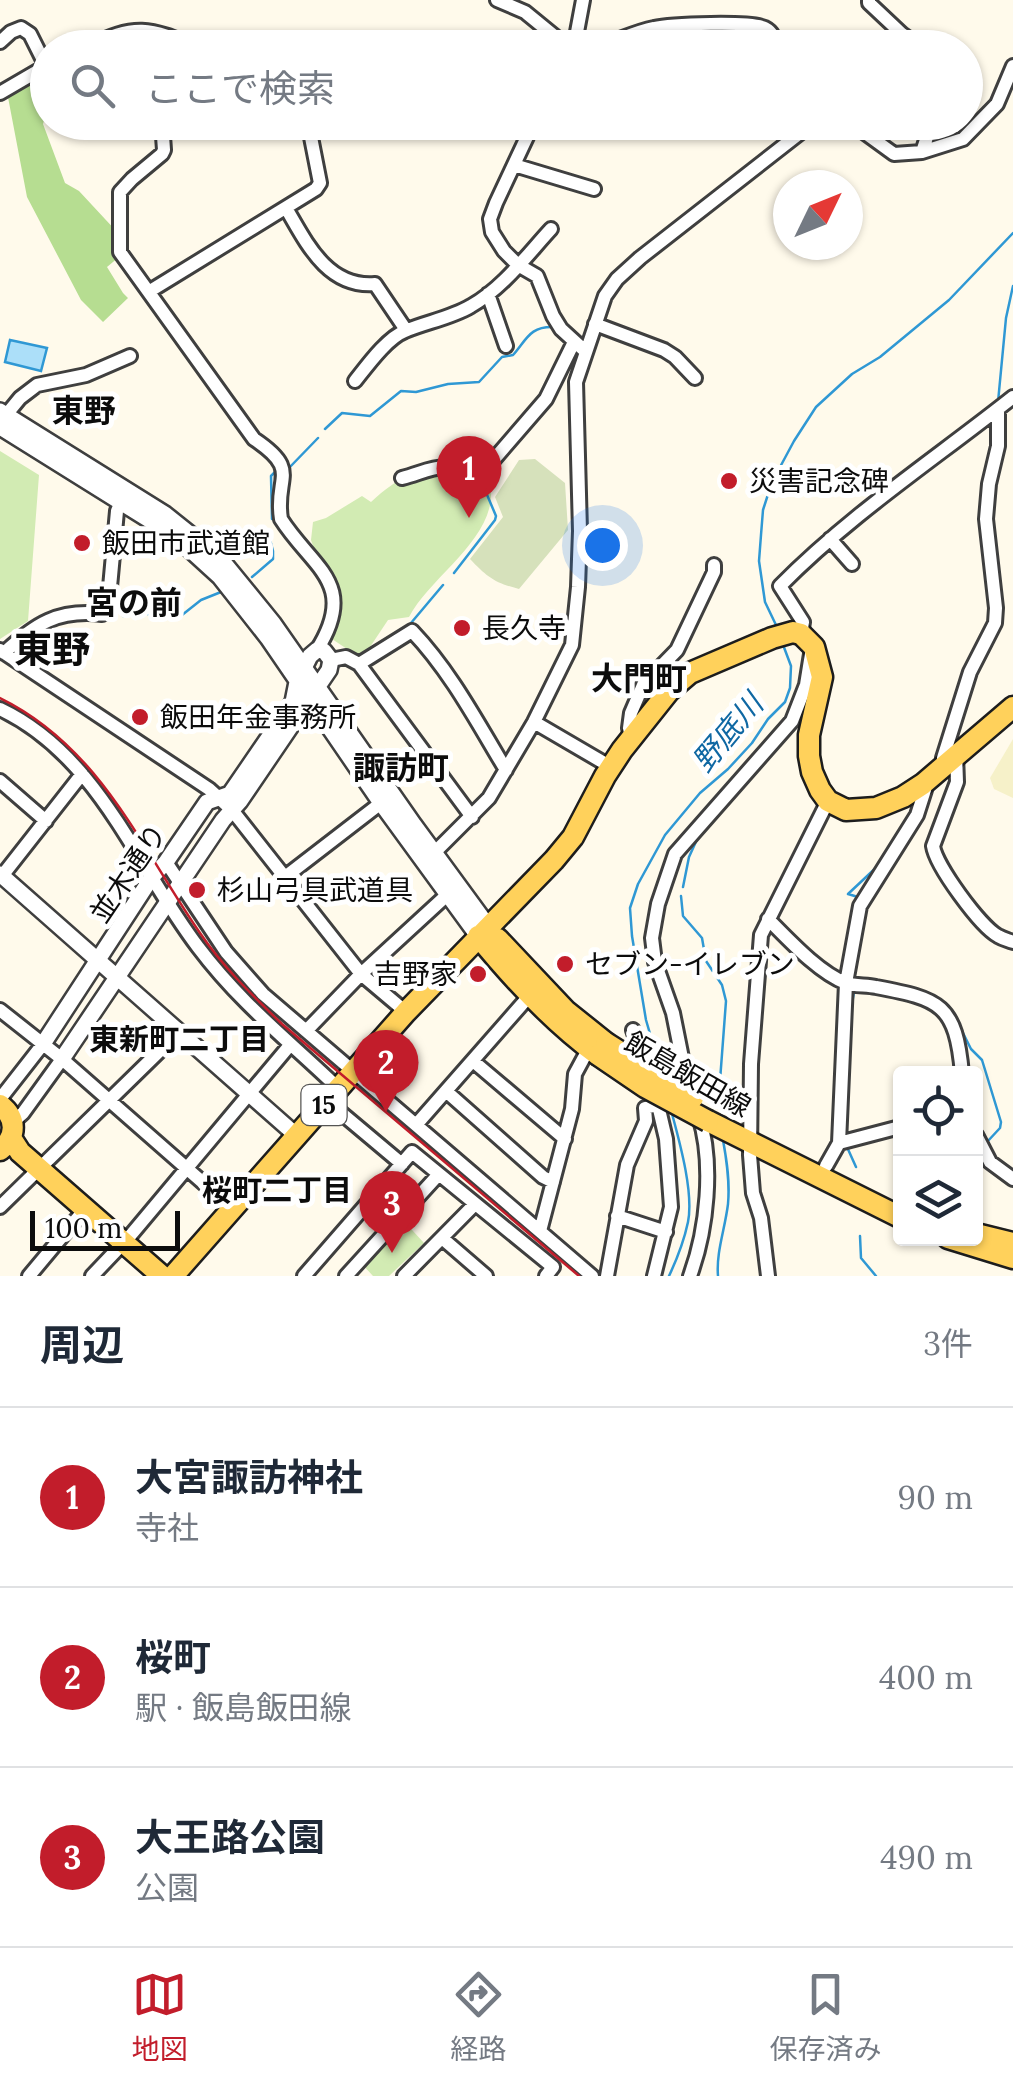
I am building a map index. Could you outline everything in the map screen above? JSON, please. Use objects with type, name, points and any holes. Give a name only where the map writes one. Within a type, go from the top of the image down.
[{"type":"main road","points":[[795,638],[822,677],[809,734],[812,772],[828,800],[846,810],[876,808],[903,797],[1013,708]]},
{"type":"main road","name":"15","points":[[173,1276],[406,1012],[554,860],[573,837],[611,767],[657,704],[690,673],[795,638]]},
{"type":"main road","name":"飯島飯田線","points":[[483,931],[530,994],[598,1048],[629,1059],[708,1114],[893,1200]]},
{"type":"main road","name":"飯島飯田線","points":[[483,931],[497,938],[598,1048]]},
{"type":"main road","points":[[0,1102],[7,1110],[10,1142],[162,1276]]},
{"type":"main road","name":"飯島飯田線","points":[[751,1134],[893,1213]]},
{"type":"main road","points":[[983,1236],[1013,1243]]},
{"type":"main road","points":[[974,1246],[1013,1258]]},
{"type":"street","points":[[497,0],[525,12],[548,30]]},
{"type":"street","points":[[576,30],[583,0]]},
{"type":"street","points":[[868,0],[898,30]]},
{"type":"street","points":[[644,30],[674,24],[755,26],[768,30]]},
{"type":"street","points":[[0,42],[21,28],[30,34]]},
{"type":"street","points":[[983,119],[997,104],[1013,66]]},
{"type":"street","points":[[0,94],[30,75]]},
{"type":"street","points":[[163,140],[162,154],[120,192],[120,252],[254,439],[270,448],[280,461],[285,473],[281,519],[325,573],[332,592],[333,612],[324,655],[359,664],[472,817]]},
{"type":"street","points":[[150,291],[316,189],[320,183],[312,140]]},
{"type":"street","points":[[435,852],[489,798],[534,722],[572,645],[580,530],[576,382],[580,346],[553,316],[537,276],[504,251],[492,232],[490,219],[526,140]]},
{"type":"street","points":[[402,478],[446,466],[477,479],[546,399],[595,324],[605,296],[626,270],[791,140]]},
{"type":"street","points":[[875,140],[894,154],[922,152],[963,140]]},
{"type":"street","points":[[922,152],[926,140]]},
{"type":"street","points":[[514,165],[594,189]]},
{"type":"street","points":[[286,208],[314,256],[328,270],[362,285],[374,284],[406,330]]},
{"type":"street","points":[[355,381],[382,349],[406,330],[470,307],[488,294],[551,229]]},
{"type":"street","points":[[488,294],[506,346]]},
{"type":"street","points":[[595,324],[664,350],[695,378]]},
{"type":"street","points":[[2,418],[36,384],[86,375],[130,356]]},
{"type":"street","points":[[690,1276],[706,1192],[704,1131],[683,1064],[673,1013],[655,962],[652,938],[658,904],[675,854],[792,721],[806,685],[809,660],[795,638],[803,622],[780,586],[881,496],[1013,397]]},
{"type":"street","points":[[998,409],[998,446],[986,520],[995,623],[970,672],[943,758],[950,760],[957,782],[933,846],[941,868],[983,924],[997,936],[1013,942]]},
{"type":"street","points":[[2,418],[186,546],[220,577],[435,852],[483,931]]},
{"type":"street","points":[[2,418],[165,514],[200,540],[239,579],[301,676]]},
{"type":"street","points":[[122,502],[108,610],[102,614],[80,611],[41,623],[2,652],[209,790],[232,810],[361,974],[406,1012]]},
{"type":"street","points":[[830,539],[852,564]]},
{"type":"street","points":[[631,737],[631,714],[643,684],[677,650],[714,565]]},
{"type":"street","points":[[359,664],[412,631],[434,654],[462,695],[506,770]]},
{"type":"street","name":"並木通り","points":[[0,1102],[207,802],[230,794],[293,702],[310,656],[324,655],[329,670],[24,1113],[10,1142]]},
{"type":"street","points":[[313,692],[381,803],[447,895],[483,931]]},
{"type":"street","points":[[0,710],[37,731],[82,774],[109,809],[198,948],[230,988],[290,1045],[402,1164]]},
{"type":"street","points":[[534,722],[611,767]]},
{"type":"street","points":[[82,774],[1,875],[297,1136]]},
{"type":"street","points":[[0,781],[46,820]]},
{"type":"street","points":[[826,1166],[839,1143],[846,983],[860,906],[917,815],[925,790],[923,784]]},
{"type":"street","points":[[768,1276],[750,1156],[751,1064],[761,935],[828,800]]},
{"type":"street","points":[[285,877],[381,803]]},
{"type":"street","points":[[166,862],[226,952],[263,994],[592,1276]]},
{"type":"street","points":[[306,1031],[447,895]]},
{"type":"street","points":[[768,919],[803,954],[846,983],[931,1000],[947,1014],[961,1066]]},
{"type":"street","points":[[416,1125],[530,994]]},
{"type":"street","points":[[0,1010],[233,1208]]},
{"type":"street","points":[[633,1030],[666,1139],[671,1208],[654,1276]]},
{"type":"street","points":[[0,1207],[179,1032]]},
{"type":"street","points":[[92,1276],[290,1045]]},
{"type":"street","points":[[540,1231],[572,1110],[576,1074],[598,1048]]},
{"type":"street","points":[[473,1061],[565,1139]]},
{"type":"street","points":[[446,1092],[553,1182]]},
{"type":"street","points":[[607,1276],[626,1165],[646,1121],[645,1108],[658,1104]]},
{"type":"street","points":[[839,1143],[893,1129]]},
{"type":"street","points":[[983,1148],[990,1162],[1013,1179]]},
{"type":"street","points":[[304,1276],[412,1152],[553,1268],[546,1276]]},
{"type":"street","points":[[346,1276],[439,1174]]},
{"type":"street","points":[[404,1276],[475,1204]]},
{"type":"street","points":[[29,1276],[85,1210]]},
{"type":"street","points":[[617,1216],[666,1232]]},
{"type":"street","points":[[442,1238],[486,1276]]},
{"type":"shaded area","points":[[1013,739],[1013,798],[994,789],[990,778]]},
{"type":"green space","points":[[30,80],[30,140],[49,140],[65,183],[79,191],[118,233],[125,252],[107,267],[128,298],[103,322],[81,300],[27,197],[7,92]]},
{"type":"green space","points":[[0,451],[39,475],[28,621],[0,639]]},
{"type":"green space","points":[[463,459],[487,476],[482,488],[491,492],[482,526],[409,617],[388,620],[362,659],[329,637],[337,614],[311,540],[313,522],[362,496],[371,502],[402,478],[425,467]]},
{"type":"green space","points":[[535,459],[565,483],[568,530],[519,589],[492,578],[470,559],[503,517],[495,497],[519,460]]},
{"type":"green space","points":[[402,1219],[424,1243],[389,1276],[373,1276],[361,1263]]},
{"type":"water","points":[[10,340],[47,348],[41,371],[5,362]]},
{"type":"waterway","name":"野底川","points":[[776,625],[765,602],[759,561],[763,510],[772,482],[794,441],[816,407],[852,374],[880,357],[949,300],[1013,233]]},
{"type":"waterway","points":[[998,402],[1013,286]]},
{"type":"waterway","points":[[325,429],[342,413],[370,416],[401,391],[479,382],[502,357],[513,355],[534,331],[554,327]]},
{"type":"waterway","points":[[288,469],[318,438]]},
{"type":"waterway","points":[[454,573],[495,520],[485,490],[494,469]]},
{"type":"waterway","points":[[272,519],[271,476],[275,472]]},
{"type":"waterway","points":[[252,577],[273,559],[268,532]]},
{"type":"waterway","points":[[411,623],[443,585]]},
{"type":"waterway","points":[[123,616],[142,613],[177,619],[201,600],[221,592]]},
{"type":"waterway","name":"野底川","points":[[660,1068],[646,1020],[630,908],[638,884],[665,835],[785,702],[791,666],[782,642]]},
{"type":"waterway","points":[[683,887],[689,857],[699,835]]},
{"type":"waterway","points":[[858,897],[848,894],[881,863]]},
{"type":"waterway","points":[[681,896],[683,916],[702,938],[706,961],[722,985],[726,1001],[719,1094]]},
{"type":"waterway","points":[[851,1009],[854,992]]},
{"type":"waterway","points":[[952,1011],[971,1049],[982,1060],[1001,1122],[987,1142]]},
{"type":"waterway","name":"野底川","points":[[669,1276],[689,1210],[685,1166],[671,1110]]},
{"type":"waterway","points":[[846,1120],[846,1134]]},
{"type":"waterway","points":[[718,1276],[729,1196],[723,1140]]},
{"type":"waterway","points":[[847,1147],[856,1167]]},
{"type":"waterway","points":[[860,1236],[861,1258],[876,1276]]},
{"type":"railway","points":[[0,698],[65,743],[91,771],[137,833],[209,945],[282,1024],[579,1276]]},
{"type":"place","name":"災害記念碑","points":[[729,481]]},
{"type":"place","name":"大宮諏訪神社","points":[[469,518]]},
{"type":"place","name":"飯田市武道館","points":[[82,543]]},
{"type":"place","name":"長久寺","points":[[462,628]]},
{"type":"place","name":"飯田年金事務所","points":[[140,717]]},
{"type":"place","name":"杉山弓具武道具","points":[[197,890]]},
{"type":"place","name":"セブン-イレブン","points":[[565,964]]},
{"type":"place","name":"吉野家","points":[[478,974]]},
{"type":"place","name":"桜町","points":[[386,1112]]},
{"type":"place","name":"大王路公園","points":[[392,1253]]},
{"type":"district","name":"東野","points":[[84,411]]},
{"type":"district","name":"宮の前","points":[[134,603]]},
{"type":"district","name":"東野","points":[[52,650]]},
{"type":"district","name":"大門町","points":[[639,679]]},
{"type":"district","name":"諏訪町","points":[[401,768]]},
{"type":"district","name":"東新町二丁目","points":[[179,1040]]},
{"type":"district","name":"桜町二丁目","points":[[277,1191]]}]
